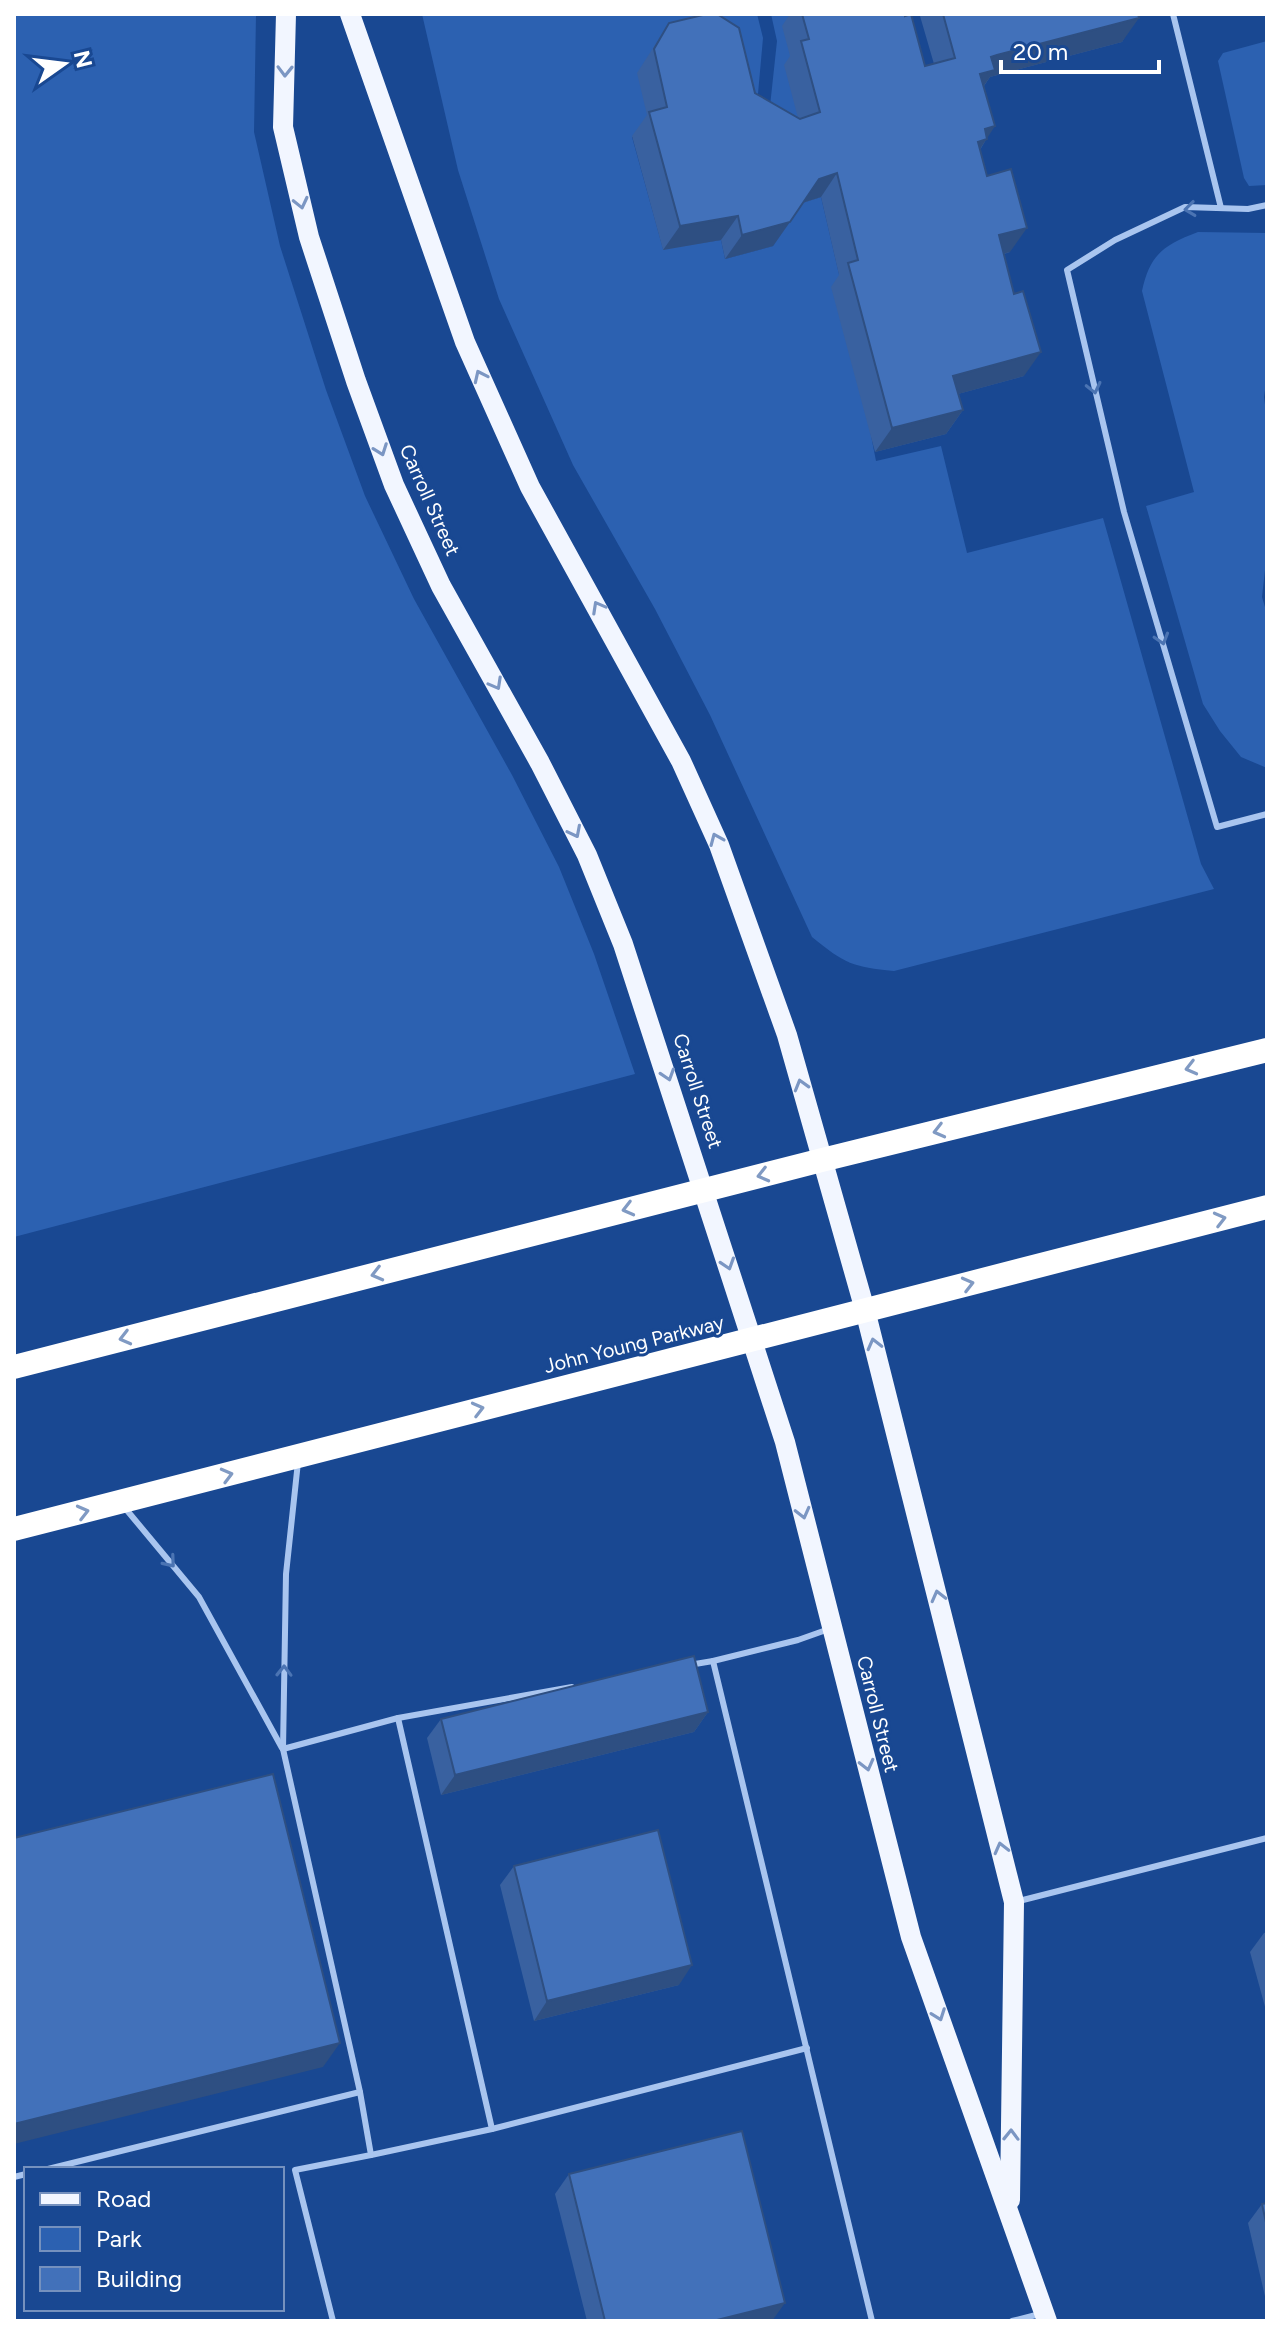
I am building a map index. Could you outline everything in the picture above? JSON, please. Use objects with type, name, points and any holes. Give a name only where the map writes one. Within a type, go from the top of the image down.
[{"type":"highway","points":[[14,1367],[822,1160],[1267,1050]]},
{"type":"highway","name":"John Young Parkway","points":[[14,1529],[1267,1207]]},
{"type":"main road","name":"Carroll Street","points":[[286,14],[283,127],[309,237],[356,381],[394,485],[441,586],[540,763],[587,855],[628,956],[785,1442],[911,1937],[1046,2317]]},
{"type":"main road","name":"Carroll Street","points":[[350,14],[465,342],[530,487],[681,761],[719,845],[787,1035],[865,1310],[1014,1902],[1010,2213]]},
{"type":"lane","points":[[1173,14],[1221,208]]},
{"type":"lane","points":[[1267,205],[1248,209],[1185,207],[1115,240],[1067,270],[1124,512],[1217,827],[1267,814]]},
{"type":"lane","points":[[299,1456],[286,1574],[283,1749],[360,2092],[371,2155]]},
{"type":"lane","points":[[120,1502],[199,1597],[283,1749]]},
{"type":"lane","points":[[683,1666],[798,1640],[831,1628]]},
{"type":"lane","points":[[713,1661],[872,2321]]},
{"type":"lane","points":[[283,1749],[398,1718],[578,1685]]},
{"type":"lane","points":[[398,1718],[492,2129]]},
{"type":"lane","points":[[1014,1902],[1267,1838]]},
{"type":"lane","points":[[333,2321],[295,2170],[492,2129],[807,2048]]},
{"type":"lane","points":[[56,2167],[360,2092]]},
{"type":"lane","points":[[1012,2321],[1046,2317]]},
{"type":"green space","points":[[14,14],[256,14],[254,132],[280,246],[326,390],[365,496],[414,599],[512,775],[559,867],[594,954],[635,1074],[14,1237]]},
{"type":"green space","points":[[422,14],[757,14],[763,38],[755,127],[651,131],[632,137],[663,249],[721,240],[725,259],[773,246],[802,203],[821,197],[876,461],[941,446],[967,553],[1103,518],[1201,864],[1214,889],[894,971],[850,963],[812,937],[710,715],[655,609],[573,465],[499,299],[458,170]]},
{"type":"green space","points":[[771,14],[798,14],[792,63],[803,136],[767,134],[777,41]]},
{"type":"green space","points":[[1267,41],[1267,185],[1249,186],[1244,178],[1218,61],[1223,53]]},
{"type":"green space","points":[[1198,232],[1267,233],[1267,376],[1264,397],[1267,420],[1267,552],[1262,597],[1267,614],[1267,768],[1241,757],[1203,704],[1146,506],[1194,492],[1142,291],[1149,268],[1160,252]]},
{"type":"building","points":[[717,14],[739,28],[755,93],[800,119],[820,112],[801,41],[809,39],[802,14],[911,14],[925,66],[955,58],[943,14],[1138,14],[1139,18],[991,57],[995,70],[980,74],[995,126],[985,129],[987,139],[978,142],[987,176],[1011,169],[1027,228],[999,235],[1014,294],[1023,291],[1041,352],[953,376],[963,410],[892,428],[848,263],[858,260],[837,173],[819,179],[790,222],[742,235],[738,216],[680,226],[649,112],[667,107],[654,49],[669,23]]},
{"type":"building","points":[[694,1656],[708,1712],[455,1775],[441,1719]]},
{"type":"building","points":[[273,1774],[340,2043],[14,2124],[14,1838]]},
{"type":"building","points":[[658,1830],[692,1965],[547,2001],[514,1866]]},
{"type":"building","points":[[742,2131],[785,2303],[713,2321],[605,2321],[569,2174]]},
{"type":"building","points":[[1267,2203],[1267,2227],[1262,2204]]}]
